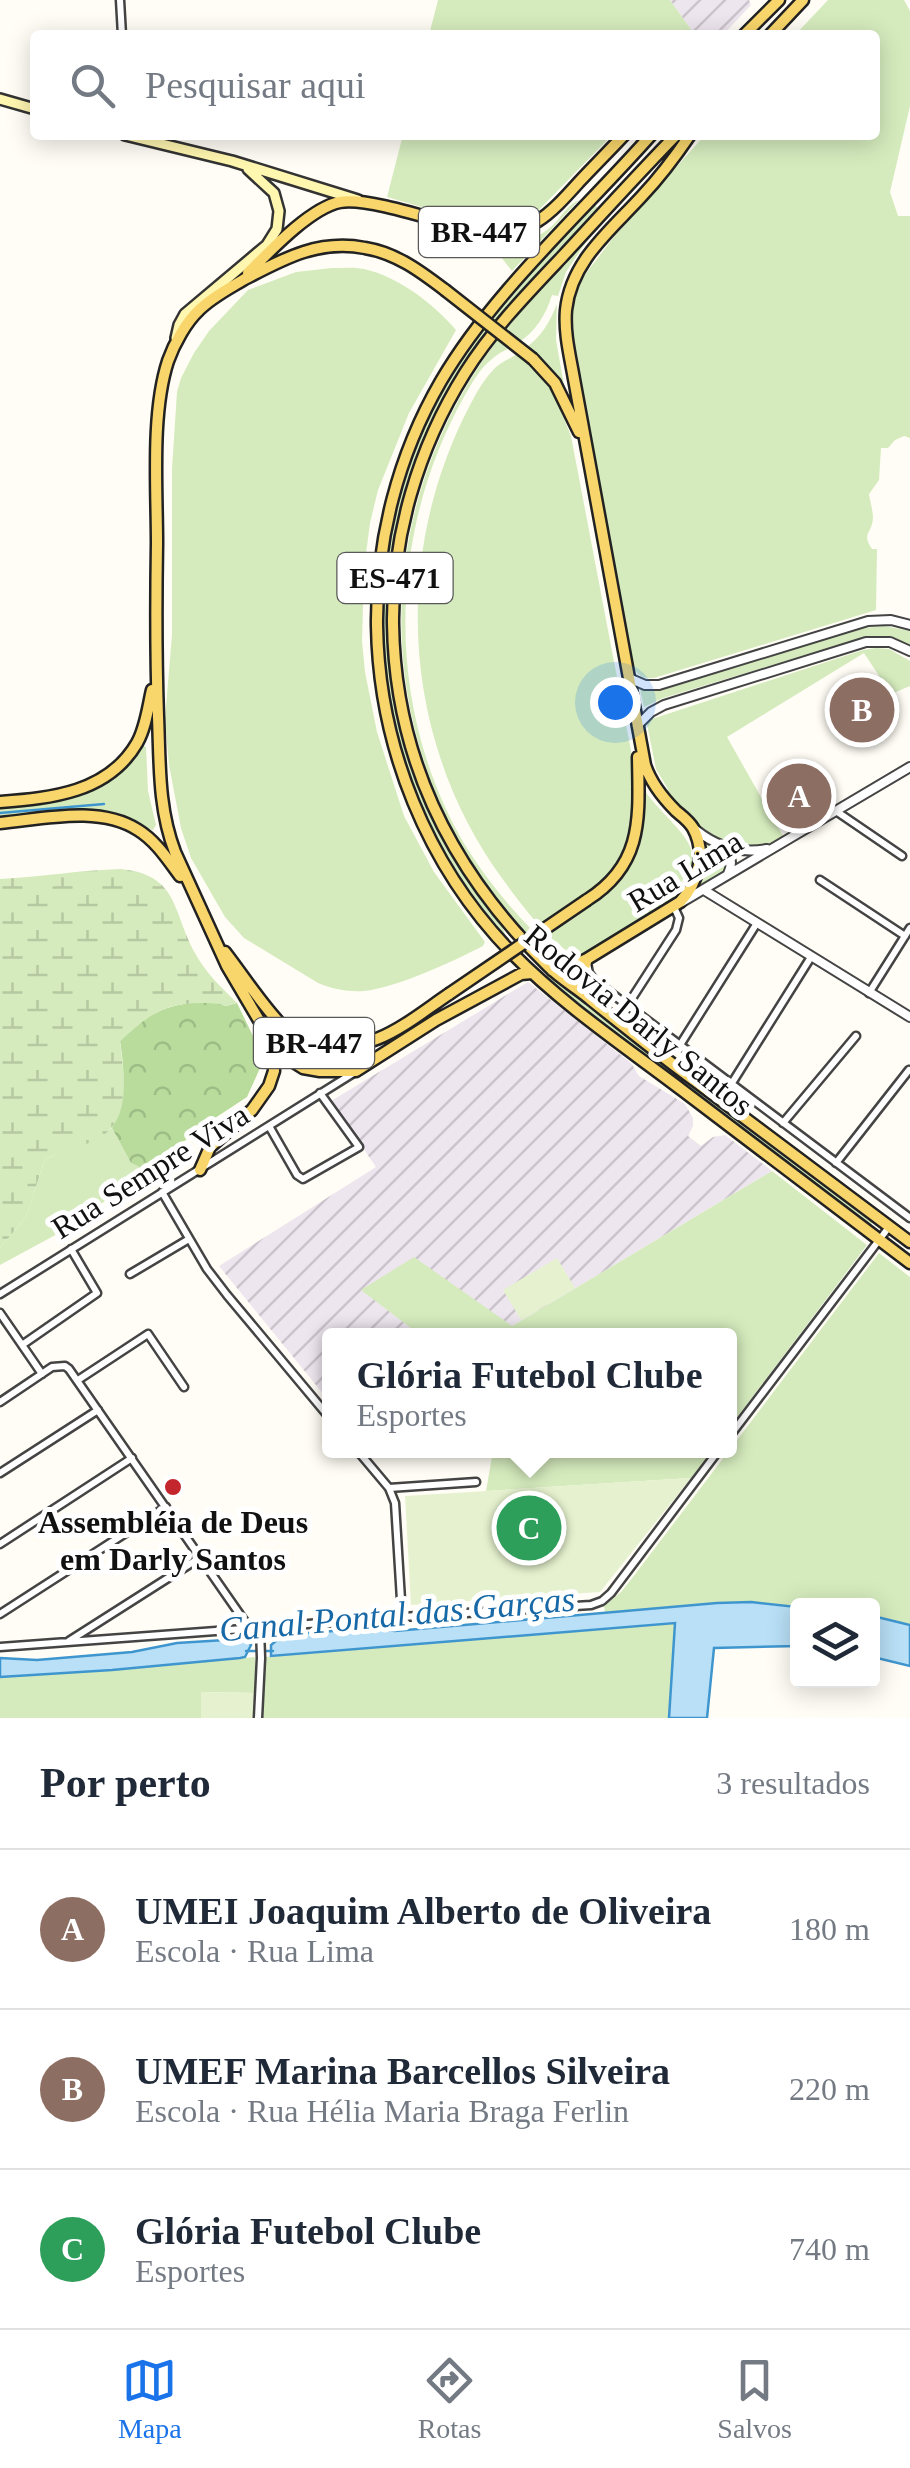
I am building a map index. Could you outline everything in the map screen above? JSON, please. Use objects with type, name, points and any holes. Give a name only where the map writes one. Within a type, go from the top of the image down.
[{"type":"main road","points":[[749,30],[779,0]]},
{"type":"main road","points":[[775,30],[803,0]]},
{"type":"main road","points":[[0,99],[30,108]]},
{"type":"main road","points":[[148,140],[382,207]]},
{"type":"main road","name":"BR-447","points":[[238,283],[275,246],[327,207],[346,202],[382,207],[476,232],[516,232],[536,224],[619,140]]},
{"type":"main road","name":"Rodovia Darly Santos","points":[[646,140],[496,305],[450,366],[423,416],[401,470],[380,563],[380,677],[391,734],[431,841],[496,936],[533,973],[612,1038],[910,1264]]},
{"type":"main road","name":"Rodovia Darly Santos","points":[[671,140],[485,344],[438,423],[406,510],[396,565],[396,676],[406,730],[423,783],[446,834],[474,881],[552,970],[910,1242]]},
{"type":"main road","points":[[592,476],[566,330],[570,290],[584,260],[660,176],[686,140]]},
{"type":"main road","points":[[172,352],[185,314],[267,245],[277,230],[279,211],[274,192],[255,174],[232,161]]},
{"type":"main road","name":"BR-447","points":[[212,936],[278,1022],[304,1039],[323,1045],[354,1046],[382,1038],[604,888],[619,872],[636,837],[638,726],[592,476],[568,408],[549,375],[533,359],[402,260],[376,250],[350,246],[311,250],[284,258],[200,308],[172,352],[158,421],[158,769],[168,834],[190,889],[212,936],[227,966],[279,1053],[303,1068],[356,1072]]},
{"type":"main road","name":"BR-447","points":[[0,802],[73,793],[116,767],[137,744],[156,674]]},
{"type":"main road","points":[[638,726],[653,783],[691,825],[699,847],[698,870],[689,891],[674,907]]},
{"type":"main road","name":"BR-447","points":[[0,823],[88,816],[117,820],[148,837],[190,889]]},
{"type":"main road","name":"Rua Lima","points":[[552,970],[589,958],[674,907]]},
{"type":"main road","points":[[589,958],[582,973],[590,998]]},
{"type":"main road","name":"Rua Sempre Viva","points":[[356,1072],[461,1006],[521,974],[533,973]]},
{"type":"main road","points":[[200,1170],[210,1147],[252,1110],[269,1086],[274,1070],[273,1044]]},
{"type":"street","points":[[120,0],[122,30]]},
{"type":"street","points":[[629,678],[645,684],[666,684],[860,623],[884,620],[910,625]]},
{"type":"street","points":[[638,726],[664,705],[866,642],[890,642],[910,652]]},
{"type":"street","name":"Rua Lima","points":[[674,907],[910,767]]},
{"type":"street","points":[[836,811],[902,856]]},
{"type":"street","points":[[691,825],[722,846],[746,851],[771,848]]},
{"type":"street","points":[[722,846],[731,860],[726,877]]},
{"type":"street","points":[[820,880],[908,932],[870,992]]},
{"type":"street","points":[[704,890],[910,1017]]},
{"type":"street","points":[[627,1006],[676,930],[679,918],[674,907]]},
{"type":"street","points":[[680,1044],[757,923]]},
{"type":"street","points":[[732,1084],[811,957]]},
{"type":"street","points":[[589,958],[588,969],[593,979],[910,1218]]},
{"type":"street","points":[[783,1123],[856,1036]]},
{"type":"street","points":[[836,1164],[910,1070]]},
{"type":"street","name":"Rua Sempre Viva","points":[[0,1294],[356,1072]]},
{"type":"street","points":[[269,1126],[300,1178],[306,1179],[344,1158],[359,1147],[320,1093]]},
{"type":"street","points":[[162,1192],[226,1296],[322,1409]]},
{"type":"street","points":[[737,1426],[889,1226]]},
{"type":"street","points":[[130,1274],[190,1239]]},
{"type":"street","points":[[22,1345],[97,1293],[71,1249]]},
{"type":"street","points":[[0,1314],[42,1374]]},
{"type":"street","points":[[78,1380],[148,1334],[184,1387]]},
{"type":"street","points":[[0,1402],[52,1367],[69,1369],[250,1629]]},
{"type":"street","points":[[0,1473],[98,1410]]},
{"type":"street","points":[[0,1544],[132,1458]]},
{"type":"street","points":[[364,1458],[389,1488],[395,1504],[402,1617]]},
{"type":"street","points":[[0,1647],[586,1606],[611,1593],[713,1458]]},
{"type":"street","points":[[389,1488],[476,1482]]},
{"type":"street","points":[[0,1614],[166,1507]]},
{"type":"street","points":[[68,1642],[201,1558]]},
{"type":"street","points":[[258,1718],[260,1628]]},
{"type":"shaded area","points":[[670,0],[749,0],[751,5],[728,30],[691,30]]},
{"type":"shaded area","points":[[528,982],[631,1063],[639,1076],[685,1104],[693,1118],[688,1136],[701,1146],[713,1137],[725,1135],[772,1171],[512,1326],[362,1290],[411,1328],[322,1328],[322,1392],[219,1266],[376,1167],[331,1101]]},
{"type":"green space","points":[[438,0],[670,0],[691,30],[430,30]]},
{"type":"green space","points":[[828,0],[904,0],[910,11],[910,106],[890,192],[898,216],[910,216],[910,438],[904,436],[888,448],[881,448],[879,480],[869,494],[873,518],[867,540],[872,549],[877,549],[876,610],[654,678],[643,677],[632,664],[573,339],[576,291],[616,234],[701,140],[880,140],[880,30],[800,30]]},
{"type":"green space","points":[[402,140],[607,140],[529,220],[491,227],[387,197]]},
{"type":"green space","points":[[579,200],[512,271],[493,247],[534,238]]},
{"type":"green space","points":[[594,204],[600,210],[499,318],[440,407],[418,458],[402,511],[392,566],[392,677],[402,732],[435,823],[506,937],[475,903],[437,845],[410,783],[392,717],[383,649],[384,580],[395,513],[415,447],[444,385],[495,313]]},
{"type":"green space","points":[[588,239],[566,272],[558,296],[552,295],[535,328],[495,357],[477,376],[439,448],[421,504],[409,562],[405,620],[409,679],[420,736],[439,792],[465,845],[487,877],[563,961],[521,930],[493,895],[463,849],[434,790],[415,729],[404,668],[402,605],[408,543],[423,482],[447,423],[503,333]]},
{"type":"green space","points":[[364,269],[390,278],[426,301],[456,330],[409,413],[378,490],[364,569],[362,641],[377,732],[404,816],[434,872],[485,942],[425,973],[364,991],[340,990],[318,983],[244,938],[225,917],[191,858],[181,828],[165,718],[172,635],[172,469],[181,378],[209,331],[248,290],[296,272]]},
{"type":"green space","points":[[557,304],[556,340],[566,397],[562,414],[571,436],[632,756],[644,789],[682,833],[693,856],[688,882],[676,897],[578,958],[528,913],[471,829],[446,773],[429,715],[419,656],[418,596],[425,536],[440,476],[481,386],[497,366],[535,340]]},
{"type":"green space","points":[[885,626],[910,631],[910,645],[891,636],[869,636],[644,707],[640,689],[661,690],[863,628]]},
{"type":"green space","points":[[876,648],[889,649],[910,661],[910,686],[891,694],[864,653],[727,737],[783,836],[765,845],[733,846],[704,830],[664,794],[668,789],[656,769],[647,724],[652,719]]},
{"type":"green space","points":[[855,684],[888,691],[883,713],[850,706]]},
{"type":"green space","points":[[139,744],[146,747],[148,791],[156,825],[153,830],[116,814],[97,811],[0,818],[0,806],[56,801],[95,787]]},
{"type":"green space","points":[[702,841],[723,854],[728,865],[725,871],[697,887],[700,879]]},
{"type":"green space","points":[[121,869],[140,873],[164,887],[199,960],[237,1003],[187,1004],[165,1009],[147,1018],[120,1041],[124,1090],[114,1125],[92,1142],[45,1159],[26,1217],[0,1248],[0,879]]},
{"type":"green space","points":[[552,975],[873,1219],[871,1226],[571,999],[545,976]]},
{"type":"green space","points":[[189,1003],[237,1003],[253,1036],[260,1068],[247,1097],[146,1170],[131,1163],[112,1128],[123,1085],[120,1041],[151,1016]]},
{"type":"green space","points":[[112,1128],[131,1163],[146,1170],[72,1226],[0,1265],[0,1248],[26,1217],[45,1159],[98,1138]]},
{"type":"green space","points":[[772,1171],[867,1245],[737,1417],[737,1328],[411,1328],[361,1290],[414,1257],[512,1326]]},
{"type":"green space","points":[[879,1253],[910,1277],[910,1625],[880,1618],[880,1598],[790,1598],[790,1606],[717,1603],[605,1612],[604,1606],[621,1592],[723,1458],[737,1458],[737,1440]]},
{"type":"green space","points":[[557,1258],[575,1288],[521,1320],[503,1290]]},
{"type":"green space","points":[[492,1458],[707,1458],[691,1478],[486,1491]]},
{"type":"green space","points":[[691,1478],[600,1592],[411,1605],[405,1496]]},
{"type":"green space","points":[[676,1623],[669,1718],[263,1718],[265,1657]]},
{"type":"green space","points":[[255,1657],[256,1693],[202,1692],[201,1718],[0,1718],[0,1677]]},
{"type":"green space","points":[[201,1692],[256,1693],[255,1718],[201,1718]]},
{"type":"water","points":[[717,1603],[790,1606],[790,1646],[714,1648],[707,1718],[669,1718],[675,1623],[271,1656],[271,1645],[282,1636],[295,1634],[372,1628],[395,1631]]},
{"type":"water","points":[[880,1618],[910,1625],[910,1666],[880,1659]]},
{"type":"water","points":[[241,1639],[251,1645],[245,1657],[240,1658],[0,1677],[0,1658],[37,1660]]},
{"type":"waterway","points":[[0,813],[104,804]]},
{"type":"waterway","name":"Canal Pontal das Garças","points":[[246,1651],[273,1651]]},
{"type":"place","name":"UMEF Marina Barcellos Silveira","points":[[862,710]]},
{"type":"place","name":"UMEI Joaquim Alberto de Oliveira","points":[[799,796]]},
{"type":"place","name":"Assembléia de Deus em Darly Santos","points":[[173,1487]]},
{"type":"place","name":"Glória Futebol Clube","points":[[529,1528]]}]
